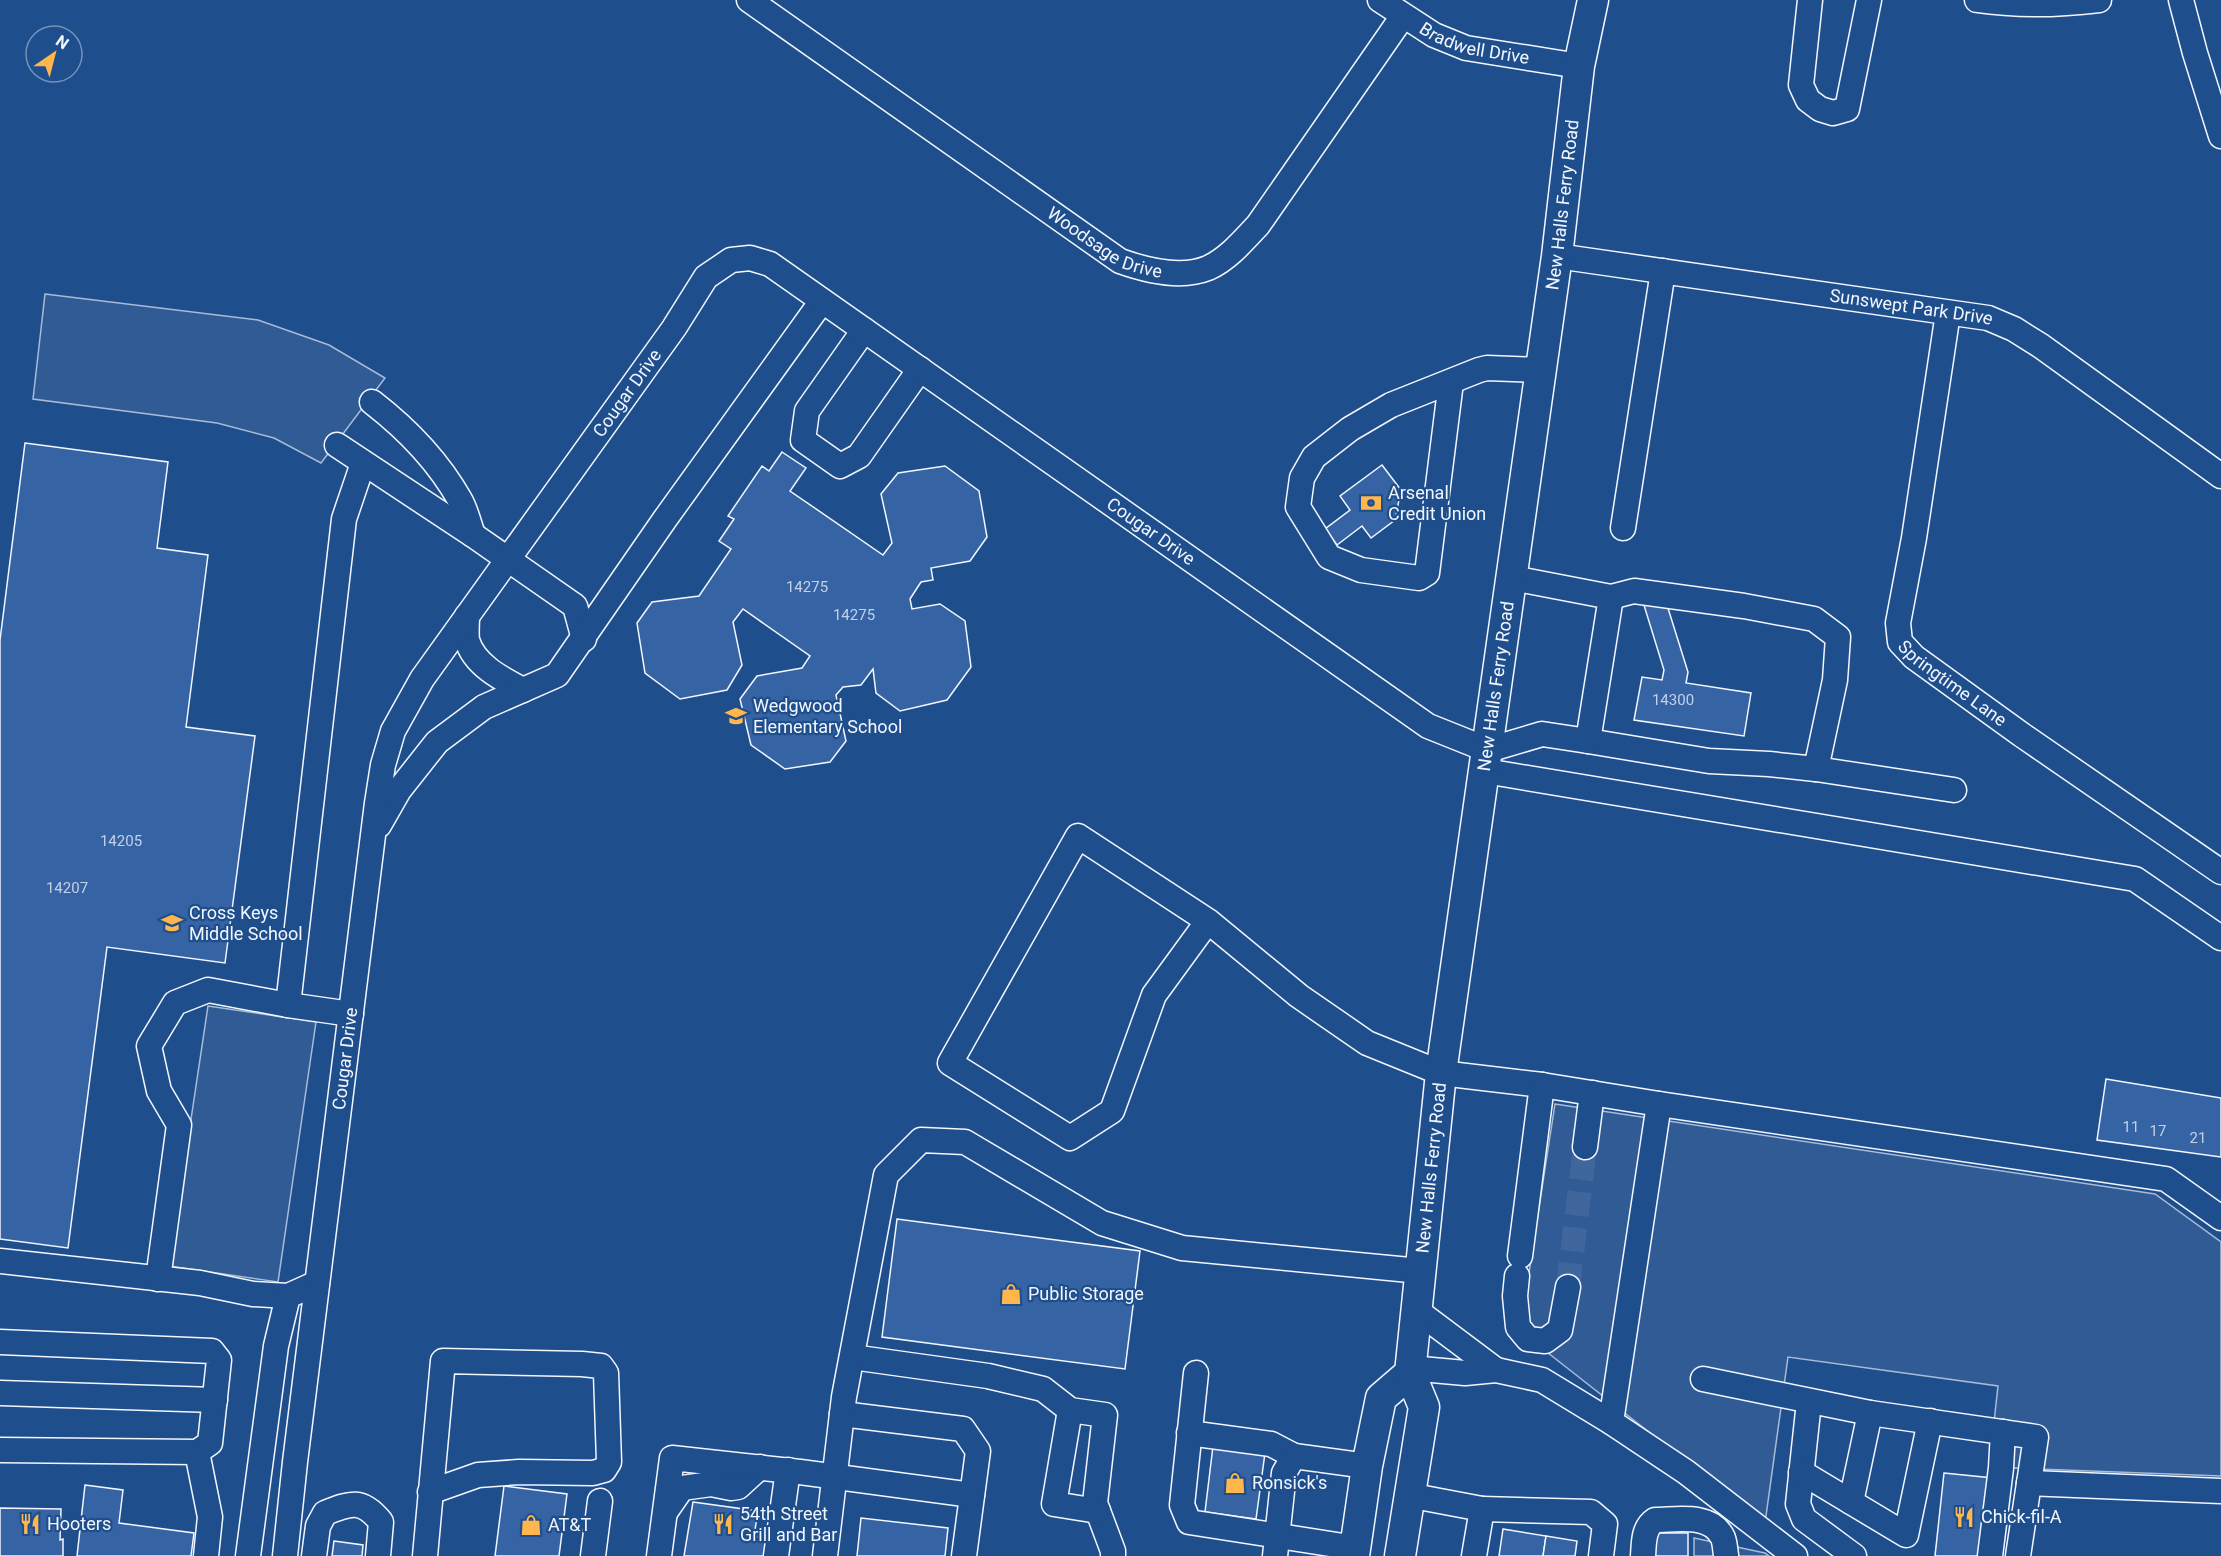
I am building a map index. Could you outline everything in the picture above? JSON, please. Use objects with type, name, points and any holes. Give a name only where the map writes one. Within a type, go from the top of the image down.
[{"type":"main road","name":"New Halls Ferry Road","points":[[1400,1556],[1408,1495],[1424,1407],[1410,1371],[1441,1073],[1557,256],[1579,66],[1593,0]]},
{"type":"main road","points":[[1355,1552],[1367,1466],[1381,1398],[1410,1371]]},
{"type":"street","name":"Woodsage Drive","points":[[749,0],[1120,261],[1143,269],[1175,273],[1207,268],[1236,248],[1258,225],[1403,16]]},
{"type":"street","name":"Bradwell Drive","points":[[1380,0],[1434,35],[1466,48],[1579,66]]},
{"type":"street","points":[[1810,0],[1801,86],[1808,100],[1820,109],[1833,113],[1847,109],[1869,0]]},
{"type":"street","points":[[1977,0],[2006,4],[2059,4],[2099,0]]},
{"type":"street","points":[[2181,0],[2194,53],[2221,136]]},
{"type":"street","name":"Sunswept Park Drive","points":[[1557,256],[1988,318],[2014,329],[2041,346],[2221,476]]},
{"type":"street","name":"Cougar Drive","points":[[285,1556],[373,835],[383,765],[393,731],[422,679],[674,328],[706,277],[731,260],[750,258],[770,264],[1428,726],[1486,761],[2135,879],[2221,938]]},
{"type":"street","points":[[1623,528],[1663,271]]},
{"type":"street","name":"Cougar Drive","points":[[373,835],[399,790],[437,742],[484,707],[556,675],[584,639],[665,519],[822,301]]},
{"type":"street","name":"Springtime Lane","points":[[1948,313],[1914,538],[1898,623],[1900,642],[1914,657],[2022,735],[2221,872]]},
{"type":"street","points":[[864,330],[807,411],[803,440],[840,466],[859,456],[920,369]]},
{"type":"street","points":[[1451,382],[1427,573],[1419,578],[1361,570],[1329,557],[1298,507],[1302,477],[1314,457],[1350,429],[1391,405],[1487,368],[1541,370]]},
{"type":"street","points":[[372,402],[396,420],[428,453],[461,501],[473,535]]},
{"type":"street","points":[[337,446],[473,535],[575,606],[584,639]]},
{"type":"street","points":[[288,1005],[344,519],[363,462]]},
{"type":"street","points":[[1512,578],[1611,597],[1634,591],[1744,606],[1814,619],[1838,637],[1834,680],[1816,769]]},
{"type":"street","points":[[1588,741],[1611,597]]},
{"type":"street","points":[[467,616],[467,639],[474,654],[502,679],[523,690]]},
{"type":"street","points":[[1486,761],[1542,734],[1709,761],[1816,769],[1954,790]]},
{"type":"street","points":[[1201,917],[1154,995],[1112,1111],[1070,1138],[950,1063],[1078,836],[1201,917],[1299,996],[1366,1043],[1441,1073],[1542,1085],[2166,1179],[2221,1218]]},
{"type":"street","points":[[158,1279],[179,1125],[159,1091],[149,1046],[175,1003],[208,990],[351,1014]]},
{"type":"street","points":[[1542,1085],[1515,1296],[1518,1328],[1527,1339],[1545,1341],[1560,1330],[1568,1287]]},
{"type":"street","points":[[1585,1147],[1592,1093]]},
{"type":"street","points":[[1611,1422],[1659,1104]]},
{"type":"street","points":[[825,1556],[842,1414],[886,1175],[921,1140],[966,1142],[1102,1223],[1182,1248],[1420,1271]]},
{"type":"street","points":[[0,1261],[200,1283],[253,1294],[288,1296],[317,1282]]},
{"type":"street","points":[[248,1556],[276,1346],[288,1296]]},
{"type":"street","points":[[1416,1310],[1496,1370]]},
{"type":"street","points":[[0,1342],[212,1351],[219,1360],[210,1443],[197,1452],[0,1450]]},
{"type":"street","points":[[852,1357],[988,1377],[1043,1389],[1070,1410],[1105,1415],[1095,1503],[1113,1556]]},
{"type":"street","points":[[425,1556],[430,1492],[443,1360],[582,1364],[601,1366],[606,1373],[609,1462],[604,1470],[593,1473],[519,1472],[478,1475],[430,1492]]},
{"type":"street","points":[[1410,1371],[1465,1373],[1496,1370],[1542,1380],[1686,1472],[1795,1556]]},
{"type":"street","points":[[1196,1373],[1182,1505],[1189,1522],[1276,1545],[1355,1552]]},
{"type":"street","points":[[1703,1379],[1870,1413],[2036,1437],[2018,1556]]},
{"type":"street","points":[[0,1393],[214,1400]]},
{"type":"street","points":[[1809,1402],[1798,1504],[1804,1519],[1854,1556]]},
{"type":"street","points":[[1070,1410],[1054,1504],[1098,1510]]},
{"type":"street","points":[[1851,1502],[1870,1413]]},
{"type":"street","points":[[842,1414],[963,1429],[978,1451],[964,1556]]},
{"type":"street","points":[[1801,1472],[1906,1535],[1930,1421]]},
{"type":"street","points":[[1990,1556],[2003,1432]]},
{"type":"street","points":[[1189,1433],[1271,1444],[1294,1456],[1367,1466]]},
{"type":"street","points":[[197,1452],[210,1517],[206,1556]]},
{"type":"street","points":[[1276,1545],[1284,1473],[1294,1456]]},
{"type":"street","points":[[659,1556],[672,1458],[788,1470],[972,1495]]},
{"type":"street","points":[[776,1556],[788,1470]]},
{"type":"street","points":[[2029,1483],[2221,1491]]},
{"type":"street","points":[[1408,1495],[1482,1509],[1591,1512],[1605,1524],[1601,1556]]},
{"type":"street","points":[[593,1556],[600,1501]]},
{"type":"street","points":[[314,1556],[318,1526],[325,1513],[346,1504],[358,1504],[372,1510],[381,1522],[378,1556]]},
{"type":"street","points":[[1474,1556],[1482,1509]]},
{"type":"street","points":[[1643,1556],[1646,1532],[1650,1523],[1655,1520],[1699,1520],[1714,1526],[1723,1537],[1730,1556]]},
{"type":"shaded area","points":[[45,294],[258,320],[329,345],[385,378],[321,463],[274,438],[217,423],[33,399]]},
{"type":"shaded area","points":[[208,1006],[316,1022],[278,1282],[169,1266]]},
{"type":"shaded area","points":[[1555,1104],[2155,1194],[2221,1242],[2221,1476],[1989,1467],[1998,1386],[1788,1357],[1765,1523],[1520,1331]]},
{"type":"shaded area","points":[[1694,1538],[1765,1553],[1769,1556],[1694,1556]]},
{"type":"building","name":"Cross Keys Middle School","points":[[25,443],[168,462],[157,548],[208,555],[186,727],[255,736],[225,963],[107,947],[68,1248],[0,1239],[0,640]]},
{"type":"building","name":"Wedgwood Elementary School","points":[[782,452],[806,468],[790,491],[883,555],[892,543],[881,494],[898,473],[945,466],[979,491],[987,537],[970,561],[931,568],[933,580],[921,582],[910,599],[912,609],[940,604],[965,621],[971,667],[947,700],[900,711],[876,693],[873,669],[861,685],[843,687],[836,695],[846,741],[830,762],[785,769],[751,745],[740,699],[757,676],[802,668],[810,656],[743,609],[733,622],[742,665],[727,690],[680,699],[645,673],[637,623],[652,602],[699,596],[731,549],[719,541],[734,519],[728,516],[762,466],[769,471]]},
{"type":"building","name":"Arsenal Credit Union","points":[[1382,465],[1401,490],[1395,520],[1371,538],[1362,526],[1337,545],[1325,529],[1350,510],[1340,496]]},
{"type":"building","points":[[1643,602],[1667,605],[1688,672],[1686,683],[1751,693],[1744,736],[1634,720],[1642,677],[1662,680],[1664,670]]},
{"type":"building","points":[[2106,1079],[2221,1098],[2221,1157],[2097,1140]]},
{"type":"building","name":"Public Storage","points":[[897,1219],[1140,1251],[1125,1369],[882,1337]]},
{"type":"building","name":"Ronsick's","points":[[1213,1446],[1265,1453],[1256,1519],[1205,1512]]},
{"type":"building","name":"Chick-fil-A","points":[[1944,1473],[1993,1478],[1985,1556],[1935,1556]]},
{"type":"building","points":[[85,1485],[123,1490],[119,1523],[194,1533],[191,1556],[77,1556]]},
{"type":"building","name":"AT&T","points":[[504,1486],[567,1494],[559,1556],[495,1556]]},
{"type":"building","name":"54th Street Grill and Bar","points":[[693,1502],[758,1511],[754,1536],[774,1539],[772,1556],[684,1556]]},
{"type":"building","name":"Hooters","points":[[0,1508],[61,1509],[60,1540],[63,1539],[63,1556],[0,1556]]},
{"type":"building","points":[[861,1518],[948,1528],[945,1556],[857,1556]]},
{"type":"building","points":[[1503,1529],[1546,1536],[1543,1556],[1499,1556]]},
{"type":"building","points":[[1654,1533],[1688,1533],[1688,1556],[1653,1556]]},
{"type":"building","points":[[1546,1536],[1577,1541],[1575,1556],[1543,1556]]},
{"type":"building","points":[[334,1541],[363,1545],[362,1556],[332,1556]]},
{"type":"tunnel","points":[[1568,1287],[1585,1147]]},
{"type":"place","name":"Arsenal Credit Union","points":[[1371,503]]},
{"type":"place","name":"Wedgwood Elementary School","points":[[736,716]]},
{"type":"place","name":"Cross Keys Middle School","points":[[172,923]]},
{"type":"place","name":"Public Storage","points":[[1011,1294]]},
{"type":"place","name":"Ronsick's","points":[[1235,1483]]},
{"type":"place","name":"Chick-fil-A","points":[[1964,1517]]},
{"type":"place","name":"Hooters","points":[[30,1524]]},
{"type":"place","name":"54th Street Grill and Bar","points":[[723,1524]]},
{"type":"place","name":"AT&T","points":[[531,1525]]}]
